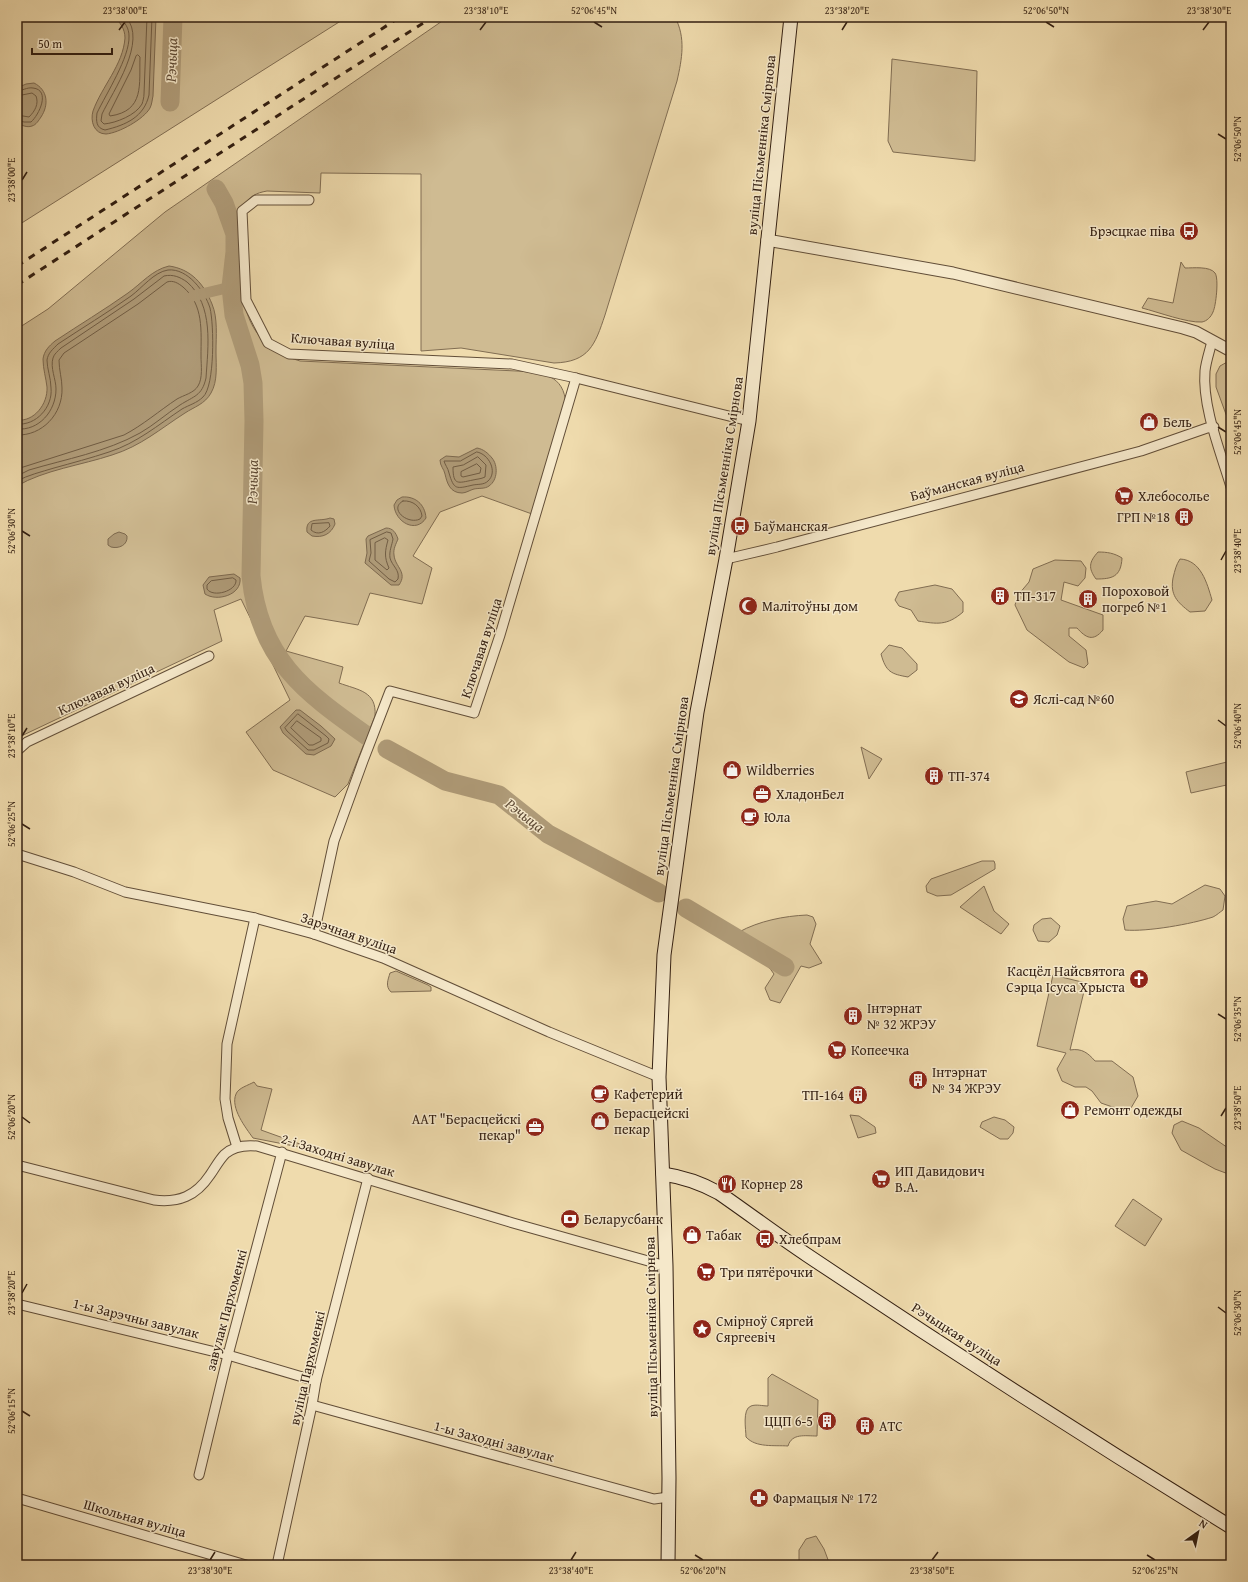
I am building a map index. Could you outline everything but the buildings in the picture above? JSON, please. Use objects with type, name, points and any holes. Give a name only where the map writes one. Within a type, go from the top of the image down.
[{"type":"main road","name":"вуліца Пісьменніка Смірнова","points":[[668,1565],[666,1266],[659,1077],[664,955],[697,712],[726,559],[749,421],[791,17]]},
{"type":"main road","name":"Рэчыцкая вуліца","points":[[663,1174],[688,1179],[719,1193],[805,1254],[919,1329],[1116,1456],[1231,1527]]},
{"type":"street","name":"Ключавая вуліца","points":[[309,200],[256,200],[242,211],[246,300],[268,343],[289,354],[512,364],[576,378],[749,421]]},
{"type":"street","points":[[767,240],[953,273],[994,282],[1183,328],[1231,351]]},
{"type":"street","points":[[1212,341],[1205,370],[1208,408],[1231,487]]},
{"type":"street","name":"Ключавая вуліца","points":[[314,934],[334,841],[390,691],[474,713],[500,635],[576,378]]},
{"type":"street","name":"Баўманская вуліца","points":[[726,559],[777,548],[1140,451],[1207,428],[1214,428]]},
{"type":"street","name":"Ключавая вуліца","points":[[17,750],[27,742],[209,656]]},
{"type":"street","name":"Зарэчная вуліца","points":[[17,854],[74,872],[125,892],[255,918],[314,934],[383,958],[549,1032],[659,1077]]},
{"type":"street","points":[[17,1165],[154,1200],[170,1201],[184,1198],[204,1183],[225,1154],[237,1147],[228,1118],[225,1099],[227,1044],[255,918]]},
{"type":"street","name":"2-і Заходні завулак","points":[[237,1147],[257,1146],[282,1152],[513,1223],[666,1266]]},
{"type":"street","name":"завулак Пархоменкі","points":[[199,1475],[228,1355],[282,1152]]},
{"type":"street","name":"вуліца Пархоменкі","points":[[277,1565],[316,1381],[368,1178]]},
{"type":"street","name":"1-ы Зарэчны завулак","points":[[17,1304],[228,1355],[316,1381]]},
{"type":"street","name":"1-ы Заходні завулак","points":[[312,1405],[654,1499],[668,1497]]},
{"type":"street","name":"Школьная вуліца","points":[[17,1498],[246,1565]]},
{"type":"shaded area","points":[[17,17],[347,17],[17,226]]},
{"type":"shaded area","points":[[448,17],[675,17],[681,33],[682,41],[677,81],[605,315],[598,335],[589,350],[575,359],[566,362],[554,363],[461,348],[421,351],[421,174],[321,173],[320,193],[267,191],[251,197],[244,205],[244,301],[251,323],[263,340],[279,352],[300,361],[517,371],[543,374],[556,381],[561,387],[566,405],[532,514],[482,496],[440,512],[413,556],[432,568],[422,604],[370,593],[358,625],[305,616],[286,651],[343,667],[339,683],[365,693],[373,701],[375,708],[375,716],[348,784],[335,797],[273,770],[246,732],[290,700],[241,599],[214,610],[222,641],[17,738],[17,329],[48,309],[165,212]]},
{"type":"shaded area","points":[[892,59],[977,71],[975,161],[893,152],[888,141]]},
{"type":"shaded area","points":[[1181,262],[1185,268],[1209,269],[1215,273],[1217,280],[1217,292],[1214,309],[1210,317],[1202,322],[1189,321],[1142,308],[1148,298],[1173,303]]},
{"type":"shaded area","points":[[1229,361],[1231,362],[1231,428],[1216,387],[1216,374],[1220,366]]},
{"type":"shaded area","points":[[1098,552],[1110,553],[1122,558],[1120,569],[1115,576],[1096,579],[1092,572],[1091,562]]},
{"type":"shaded area","points":[[1180,559],[1193,563],[1198,568],[1205,580],[1212,600],[1205,611],[1190,612],[1181,605],[1174,594],[1172,584],[1173,578]]},
{"type":"shaded area","points":[[1055,560],[1081,561],[1086,568],[1085,578],[1078,586],[1064,582],[1061,600],[1103,615],[1103,630],[1096,636],[1090,637],[1083,634],[1077,628],[1069,628],[1069,636],[1086,650],[1088,664],[1084,668],[1069,662],[1027,630],[1015,605],[1018,595],[1029,582],[1033,569]]},
{"type":"shaded area","points":[[935,585],[952,589],[963,602],[963,612],[952,620],[942,623],[918,621],[911,610],[899,606],[895,600],[899,592]]},
{"type":"shaded area","points":[[889,645],[902,648],[917,664],[917,670],[908,677],[897,675],[890,671],[885,665],[881,654]]},
{"type":"shaded area","points":[[861,747],[882,759],[869,779]]},
{"type":"shaded area","points":[[1231,761],[1231,784],[1191,793],[1186,772]]},
{"type":"shaded area","points":[[982,861],[994,861],[995,869],[951,895],[937,896],[927,892],[926,886],[931,879]]},
{"type":"shaded area","points":[[1205,885],[1220,889],[1225,896],[1223,910],[1214,916],[1204,920],[1169,927],[1145,930],[1125,930],[1123,919],[1127,906],[1156,901],[1172,904]]},
{"type":"shaded area","points":[[984,886],[994,911],[1009,924],[1001,934],[960,907]]},
{"type":"shaded area","points":[[807,915],[813,917],[816,924],[810,944],[822,963],[809,968],[801,966],[780,1003],[770,1000],[765,988],[774,974],[771,969],[739,945],[739,932],[772,920]]},
{"type":"shaded area","points":[[1051,918],[1060,926],[1057,935],[1049,942],[1038,941],[1033,930],[1034,925],[1042,919]]},
{"type":"shaded area","points":[[396,971],[428,985],[431,987],[431,991],[391,992],[388,987],[388,981],[390,973]]},
{"type":"shaded area","points":[[1053,975],[1086,983],[1070,1050],[1084,1052],[1095,1061],[1112,1061],[1133,1077],[1138,1096],[1131,1108],[1124,1111],[1101,1103],[1092,1091],[1086,1087],[1075,1087],[1062,1081],[1057,1069],[1066,1053],[1037,1046]]},
{"type":"shaded area","points":[[254,1082],[257,1086],[272,1089],[261,1130],[300,1144],[299,1147],[253,1138],[240,1118],[235,1105],[235,1100],[236,1094],[239,1090]]},
{"type":"shaded area","points":[[850,1115],[859,1116],[875,1127],[876,1133],[858,1138]]},
{"type":"shaded area","points":[[994,1117],[1005,1120],[1014,1127],[1013,1133],[1008,1139],[1000,1139],[980,1127],[982,1122]]},
{"type":"shaded area","points":[[1182,1121],[1199,1128],[1231,1150],[1231,1175],[1215,1169],[1181,1150],[1172,1133],[1174,1125]]},
{"type":"shaded area","points":[[1133,1199],[1162,1219],[1145,1246],[1115,1226]]},
{"type":"shaded area","points":[[772,1374],[818,1400],[817,1436],[796,1437],[788,1446],[771,1446],[755,1443],[746,1437],[746,1411],[753,1405],[768,1406],[768,1378]]},
{"type":"shaded area","points":[[816,1536],[824,1549],[830,1565],[799,1565],[799,1550],[806,1539]]},
{"type":"water","points":[[17,17],[69,17],[50,20],[23,20],[17,19]]},
{"type":"water","points":[[114,17],[156,17],[153,96],[150,108],[142,117],[118,131],[106,134],[98,132],[94,126],[92,115],[97,102],[116,66],[123,48],[125,38],[124,32],[120,23]]},
{"type":"water","points":[[34,83],[42,90],[46,98],[46,103],[41,117],[36,124],[30,127],[17,123],[17,88],[26,84]]},
{"type":"water","points":[[169,266],[184,270],[196,279],[205,290],[214,309],[216,327],[216,373],[215,383],[209,397],[150,437],[132,447],[100,459],[63,468],[39,476],[17,486],[17,420],[23,420],[34,415],[39,411],[45,400],[47,387],[43,359],[47,349],[55,341],[119,299],[157,270]]},
{"type":"water","points":[[477,448],[485,452],[494,461],[496,472],[494,480],[486,488],[458,493],[448,484],[440,460],[446,456],[459,457]]},
{"type":"water","points":[[402,497],[411,498],[421,505],[424,509],[426,518],[422,523],[417,525],[407,524],[398,516],[394,505],[397,500]]},
{"type":"water","points":[[334,519],[335,524],[329,533],[323,536],[312,536],[307,532],[308,524],[314,520]]},
{"type":"water","points":[[386,528],[394,531],[398,539],[394,553],[395,559],[402,573],[399,585],[391,585],[365,563],[367,553],[366,539],[368,536]]},
{"type":"water","points":[[119,532],[127,536],[126,542],[122,546],[117,547],[111,547],[108,545],[108,539]]},
{"type":"water","points":[[234,574],[240,578],[240,584],[233,593],[222,597],[205,594],[203,585],[209,577]]},
{"type":"water","points":[[296,710],[300,710],[335,739],[331,746],[314,755],[306,754],[283,733],[280,727]]},
{"type":"waterway","name":"Рэчыца","points":[[170,102],[173,17]]},
{"type":"waterway","name":"Рэчыца","points":[[216,189],[224,203],[235,234],[235,252],[231,287],[234,315],[250,365],[253,383],[254,421],[251,576],[256,605],[264,629],[275,651],[288,670],[323,704],[367,736]]},
{"type":"waterway","points":[[193,296],[231,287]]},
{"type":"waterway","name":"Рэчыца","points":[[387,749],[445,781],[499,795],[548,834],[659,893]]},
{"type":"waterway","name":"Рэчыца","points":[[686,908],[785,967]]},
{"type":"railway","points":[[17,266],[400,17]]},
{"type":"railway","points":[[17,285],[328,83],[433,17]]},
{"type":"place","name":"Брэсцкае піва","points":[[1189,231]]},
{"type":"place","name":"Бель","points":[[1149,422]]},
{"type":"place","name":"Хлебосолье","points":[[1124,496]]},
{"type":"place","name":"ГРП №18","points":[[1184,517]]},
{"type":"place","name":"Баўманская","points":[[740,526]]},
{"type":"place","name":"ТП-317","points":[[1000,596]]},
{"type":"place","name":"Пороховой погреб №1","points":[[1088,599]]},
{"type":"place","name":"Малітоўны дом","points":[[748,606]]},
{"type":"place","name":"Яслі-сад №60","points":[[1019,699]]},
{"type":"place","name":"Wildberries","points":[[732,770]]},
{"type":"place","name":"ТП-374","points":[[934,776]]},
{"type":"place","name":"ХладонБел","points":[[762,794]]},
{"type":"place","name":"Юла","points":[[750,817]]},
{"type":"place","name":"Касцёл Найсвятога Сэрца Ісуса Хрыста","points":[[1139,979]]},
{"type":"place","name":"Інтэрнат № 32 ЖРЭУ","points":[[853,1016]]},
{"type":"place","name":"Копеечка","points":[[837,1050]]},
{"type":"place","name":"Інтэрнат № 34 ЖРЭУ","points":[[918,1080]]},
{"type":"place","name":"Кафетерий","points":[[600,1094]]},
{"type":"place","name":"ТП-164","points":[[858,1095]]},
{"type":"place","name":"Ремонт одежды","points":[[1070,1110]]},
{"type":"place","name":"Берасцейскі пекар","points":[[600,1121]]},
{"type":"place","name":"ААТ \"Берасцейскі пекар\"","points":[[535,1127]]},
{"type":"place","name":"ИП Давидович В.А.","points":[[881,1179]]},
{"type":"place","name":"Корнер 28","points":[[727,1184]]},
{"type":"place","name":"Беларусбанк","points":[[570,1219]]},
{"type":"place","name":"Табак","points":[[692,1235]]},
{"type":"place","name":"Хлебпрам","points":[[765,1239]]},
{"type":"place","name":"Три пятёрочки","points":[[706,1272]]},
{"type":"place","name":"Смірноў Сяргей Сяргеевіч","points":[[702,1329]]},
{"type":"place","name":"ЦЦП 6-5","points":[[827,1421]]},
{"type":"place","name":"АТС","points":[[865,1426]]},
{"type":"place","name":"Фармацыя № 172","points":[[759,1498]]}]
